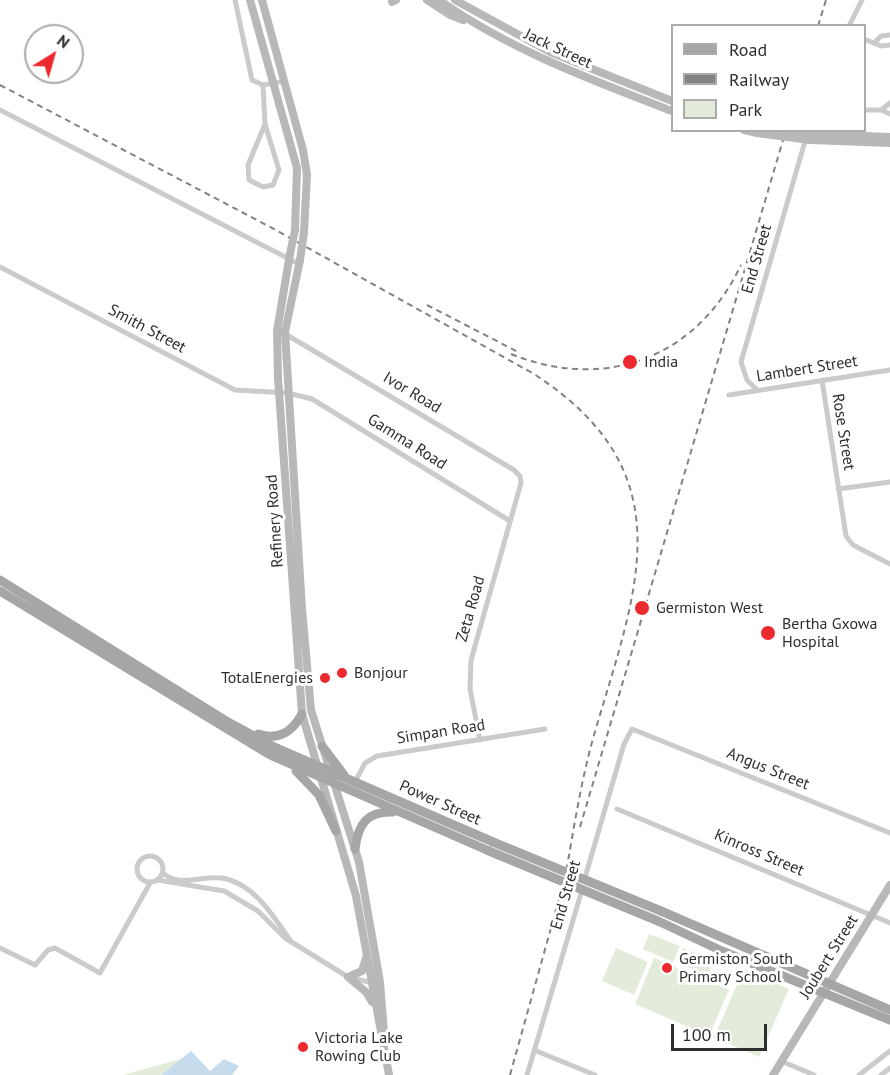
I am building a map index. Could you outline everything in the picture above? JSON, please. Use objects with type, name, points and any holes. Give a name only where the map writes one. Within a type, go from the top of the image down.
[{"type":"main road","name":"Refinery Road","points":[[250,0],[289,135],[297,176],[295,230],[281,332],[288,522],[296,566],[311,710],[355,849],[388,1075]]},
{"type":"main road","name":"Refinery Road","points":[[262,0],[303,150],[307,175],[304,232],[299,262],[281,332]]},
{"type":"main road","points":[[427,0],[450,15],[479,25]]},
{"type":"main road","name":"Jack Street","points":[[439,0],[479,25],[582,76],[671,111]]},
{"type":"main road","name":"Jack Street","points":[[455,0],[550,52],[671,101]]},
{"type":"main road","points":[[753,132],[890,137]]},
{"type":"main road","points":[[810,135],[890,143]]},
{"type":"main road","points":[[297,176],[307,175]]},
{"type":"main road","name":"Refinery Road","points":[[283,393],[297,520],[296,566],[302,714],[356,896],[367,953],[376,982],[375,1009],[383,1037]]},
{"type":"main road","points":[[285,480],[294,480]]},
{"type":"main road","points":[[288,522],[297,520]]},
{"type":"main road","name":"Power Street","points":[[0,580],[74,630],[288,765],[399,813],[491,847],[829,983],[890,1010]]},
{"type":"main road","name":"Power Street","points":[[0,591],[74,630],[228,722],[491,847]]},
{"type":"main road","points":[[228,722],[265,736],[277,737],[292,728],[302,714]]},
{"type":"main road","points":[[322,746],[352,781]]},
{"type":"main road","points":[[288,765],[308,781],[319,795],[336,831]]},
{"type":"main road","points":[[355,849],[359,827],[367,817],[385,812],[399,813]]},
{"type":"main road","name":"Joubert Street","points":[[773,1075],[890,885]]},
{"type":"main road","name":"Power Street","points":[[659,916],[722,951],[890,1020]]},
{"type":"main road","points":[[367,953],[362,971],[348,977],[366,992],[375,1009]]},
{"type":"street","points":[[235,0],[252,80],[263,86],[285,81]]},
{"type":"street","points":[[850,24],[862,0]]},
{"type":"street","points":[[875,42],[881,36],[890,35]]},
{"type":"street","points":[[866,40],[881,46],[890,45]]},
{"type":"street","points":[[263,86],[265,124],[279,170],[273,185],[263,187],[249,180],[247,171],[265,124]]},
{"type":"street","points":[[881,110],[890,103]]},
{"type":"street","points":[[0,110],[299,262]]},
{"type":"street","points":[[866,110],[881,110],[890,114]]},
{"type":"street","name":"End Street","points":[[757,390],[747,380],[741,362],[810,135]]},
{"type":"street","name":"Smith Street","points":[[0,267],[224,385],[248,393],[283,393]]},
{"type":"street","name":"Ivor Road","points":[[281,332],[514,470],[521,480],[520,489]]},
{"type":"street","name":"Lambert Street","points":[[729,395],[890,370]]},
{"type":"street","name":"Rose Street","points":[[822,380],[838,489],[849,541],[890,564]]},
{"type":"street","name":"Gamma Road","points":[[283,393],[318,402],[510,521]]},
{"type":"street","points":[[838,489],[890,482]]},
{"type":"street","name":"Zeta Road","points":[[480,740],[470,689],[471,660],[520,489]]},
{"type":"street","name":"Simpan Road","points":[[352,781],[365,763],[376,756],[545,729]]},
{"type":"street","name":"End Street","points":[[527,1075],[624,744],[630,731],[637,729]]},
{"type":"street","name":"Angus Street","points":[[637,729],[890,833]]},
{"type":"street","name":"Kinross Street","points":[[617,809],[890,923]]},
{"type":"street","points":[[150,883],[142,880],[137,872],[142,858],[150,856],[158,858],[163,865],[163,873],[158,880]]},
{"type":"street","points":[[163,873],[176,880],[229,880],[255,895],[268,908],[293,943]]},
{"type":"street","points":[[0,948],[35,965],[48,950],[59,950],[100,973],[150,883],[158,880],[217,889],[249,905],[293,943],[348,977],[376,982]]},
{"type":"street","points":[[249,905],[255,895]]},
{"type":"street","points":[[534,1050],[595,1075]]},
{"type":"street","points":[[859,1075],[890,1051]]},
{"type":"street","points":[[781,1061],[814,1075]]},
{"type":"street","points":[[881,1075],[890,1068]]},
{"type":"green space","points":[[649,934],[680,946],[673,962],[643,949]]},
{"type":"green space","points":[[616,948],[648,962],[634,995],[602,981]]},
{"type":"green space","points":[[683,948],[714,960],[708,975],[677,963]]},
{"type":"green space","points":[[654,958],[729,990],[709,1036],[635,1004]]},
{"type":"green space","points":[[744,969],[789,989],[759,1057],[714,1037]]},
{"type":"green space","points":[[184,1058],[161,1075],[123,1075]]},
{"type":"water","points":[[191,1051],[210,1071],[224,1059],[239,1066],[232,1075],[161,1075]]},
{"type":"railway","points":[[819,24],[826,0]]},
{"type":"railway","points":[[0,85],[274,229],[534,374],[583,412],[614,452],[632,494],[638,538],[634,584],[624,632],[585,770],[566,873]]},
{"type":"railway","points":[[580,827],[785,132]]},
{"type":"railway","points":[[511,354],[546,365],[580,369],[613,367],[645,359],[674,344],[700,323],[722,297],[741,265]]},
{"type":"railway","points":[[427,305],[520,353]]},
{"type":"railway","points":[[510,1075],[568,867]]},
{"type":"place","name":"India","points":[[630,362]]},
{"type":"place","name":"Germiston West","points":[[642,608]]},
{"type":"place","name":"Bertha Gxowa Hospital","points":[[768,633]]},
{"type":"place","name":"Bonjour","points":[[342,673]]},
{"type":"place","name":"TotalEnergies","points":[[325,678]]},
{"type":"place","name":"Germiston South Primary School","points":[[667,968]]},
{"type":"place","name":"Victoria Lake Rowing Club","points":[[303,1047]]}]
